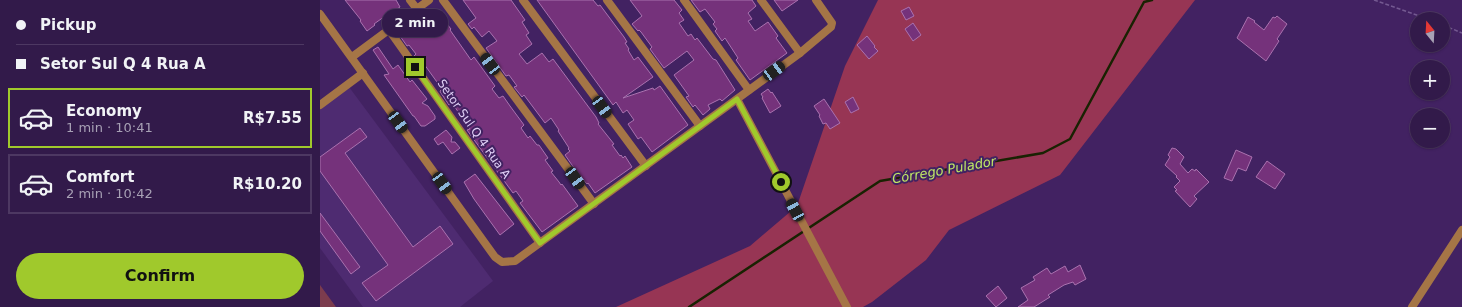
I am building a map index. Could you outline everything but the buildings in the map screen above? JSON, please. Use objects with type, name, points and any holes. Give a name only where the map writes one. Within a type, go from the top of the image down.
[{"type":"street","points":[[410,0],[417,9]]},
{"type":"street","points":[[352,57],[429,0]]},
{"type":"street","points":[[443,0],[594,204]]},
{"type":"street","points":[[523,0],[646,166]]},
{"type":"street","points":[[607,0],[700,126]]},
{"type":"street","points":[[684,0],[749,90]]},
{"type":"street","points":[[761,0],[800,53]]},
{"type":"street","points":[[320,14],[495,257],[502,262],[515,261],[800,53],[832,25],[816,0]]},
{"type":"street","name":"Setor Sul Q 4 Rua A","points":[[389,30],[540,243]]},
{"type":"street","points":[[320,105],[363,73]]},
{"type":"street","points":[[737,99],[847,307]]},
{"type":"street","points":[[1412,307],[1462,230]]},
{"type":"path","points":[[1374,0],[1410,13]]},
{"type":"path","points":[[1450,28],[1462,33]]},
{"type":"shaded area","points":[[878,0],[1195,0],[1060,175],[949,230],[926,260],[872,302],[863,307],[616,307],[750,246],[797,206],[845,66]]},
{"type":"shaded area","points":[[349,87],[493,281],[460,307],[363,307],[320,248],[320,108]]},
{"type":"shaded area","points":[[320,285],[336,307],[320,307]]},
{"type":"waterway","name":"Córrego Pulador","points":[[689,307],[880,181],[1043,153],[1070,139],[1144,2],[1152,0]]},
{"type":"route","points":[[415,67],[540,243],[737,99],[781,182]]}]
